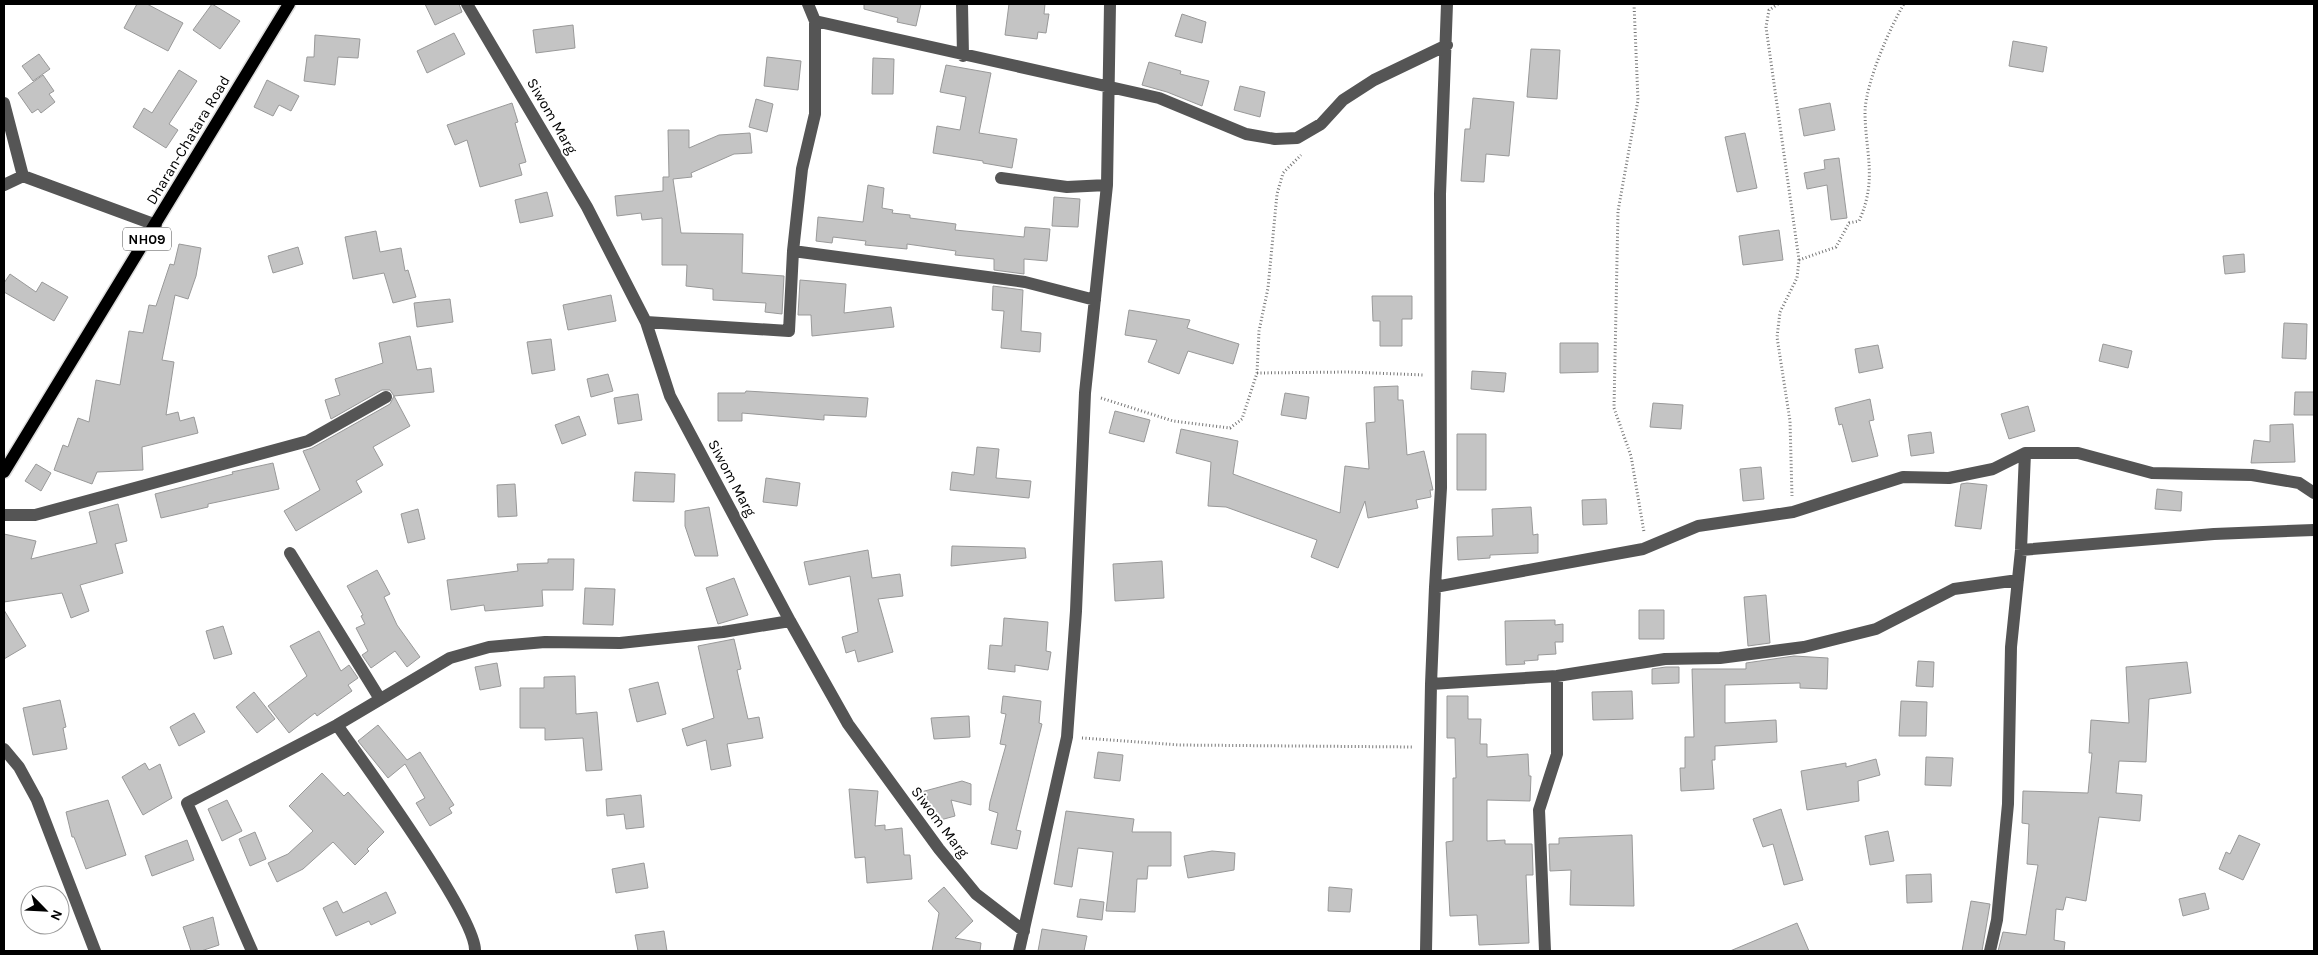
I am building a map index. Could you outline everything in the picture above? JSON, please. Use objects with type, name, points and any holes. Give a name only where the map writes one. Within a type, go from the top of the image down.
[{"type":"main road","name":"Dharan-Chatara Road","points":[[4,472],[289,4]]},
{"type":"street","name":"Siwom Marg","points":[[467,4],[587,207],[646,322],[670,396],[790,621],[848,724],[938,849],[976,894],[1024,931]]},
{"type":"street","points":[[646,322],[789,331],[793,251],[802,169],[815,114],[815,21],[808,4]]},
{"type":"street","points":[[962,4],[963,56]]},
{"type":"street","points":[[1019,951],[1067,737],[1076,611],[1085,393],[1107,186],[1110,4]]},
{"type":"street","points":[[1426,951],[1431,684],[1441,488],[1439,377],[1440,194],[1447,4]]},
{"type":"street","points":[[815,21],[963,56],[1159,98],[1246,134],[1275,139],[1297,138],[1322,124],[1343,100],[1374,80],[1446,45]]},
{"type":"street","points":[[4,103],[23,176]]},
{"type":"street","points":[[4,185],[23,176],[156,225]]},
{"type":"street","points":[[1001,178],[1067,188],[1107,186]]},
{"type":"street","points":[[793,251],[1025,282],[1095,300]]},
{"type":"street","points":[[4,516],[35,515],[308,441],[386,397]]},
{"type":"street","points":[[1435,587],[1646,548],[1698,526],[1793,512],[1903,477],[1949,478],[1993,469],[2025,453],[2078,453],[2152,473],[2252,475],[2299,483],[2314,493]]},
{"type":"street","points":[[1990,951],[1997,920],[2008,804],[2011,647],[2021,550],[2025,453]]},
{"type":"street","points":[[2021,550],[2214,534],[2314,530]]},
{"type":"street","points":[[290,554],[380,700]]},
{"type":"street","points":[[1431,684],[1556,676],[1665,659],[1720,658],[1804,647],[1876,629],[1954,589],[2018,580]]},
{"type":"street","points":[[252,951],[187,803],[338,725],[450,658],[489,647],[545,642],[620,643],[723,632],[790,621]]},
{"type":"street","points":[[1545,951],[1539,810],[1557,754],[1556,676]]},
{"type":"street","points":[[338,725],[411,832],[461,912],[475,951]]},
{"type":"street","points":[[4,749],[18,766],[38,800],[95,951]]},
{"type":"path","points":[[1634,4],[1638,100],[1618,211],[1614,408],[1631,456],[1646,548]]},
{"type":"path","points":[[1769,4],[1766,27],[1798,260],[1797,278],[1780,312],[1777,337],[1790,421],[1793,512]]},
{"type":"path","points":[[1769,10],[1778,4]]},
{"type":"path","points":[[1798,260],[1836,247],[1849,222],[1859,220],[1866,204],[1871,171],[1865,111],[1868,85],[1904,4]]},
{"type":"path","points":[[1085,393],[1173,421],[1230,428],[1242,419],[1257,373],[1259,331],[1268,288],[1277,194],[1283,174],[1306,150]]},
{"type":"path","points":[[1257,373],[1348,372],[1439,377]]},
{"type":"path","points":[[1067,737],[1179,745],[1431,747]]},
{"type":"building","points":[[137,4],[147,4],[183,23],[168,51],[124,28]]},
{"type":"building","points":[[212,4],[240,21],[220,49],[193,30]]},
{"type":"building","points":[[425,4],[459,4],[462,12],[435,25]]},
{"type":"building","points":[[864,4],[921,4],[916,26],[897,22],[898,18],[864,9]]},
{"type":"building","points":[[1009,4],[1045,4],[1044,14],[1049,14],[1046,33],[1038,32],[1037,39],[1005,35]]},
{"type":"building","points":[[1182,14],[1206,22],[1202,43],[1175,36]]},
{"type":"building","points":[[573,25],[575,48],[536,53],[533,30]]},
{"type":"building","points":[[454,33],[465,54],[427,73],[417,51]]},
{"type":"building","points":[[315,35],[360,39],[358,58],[338,57],[335,85],[304,81],[307,57],[314,57]]},
{"type":"building","points":[[2013,41],[2047,47],[2043,72],[2009,66]]},
{"type":"building","points":[[1531,49],[1560,50],[1557,99],[1527,97]]},
{"type":"building","points":[[39,54],[50,69],[33,81],[22,66]]},
{"type":"building","points":[[767,57],[801,61],[798,90],[764,86]]},
{"type":"building","points":[[873,58],[894,59],[893,94],[872,94]]},
{"type":"building","points":[[1149,62],[1181,71],[1180,74],[1209,81],[1202,106],[1167,92],[1142,85]]},
{"type":"building","points":[[946,65],[991,73],[979,133],[1017,139],[1012,168],[933,153],[937,126],[960,130],[966,97],[940,92]]},
{"type":"building","points":[[179,70],[197,81],[169,124],[178,130],[166,148],[133,127],[144,108],[152,113]]},
{"type":"building","points":[[43,75],[54,91],[49,94],[55,102],[41,113],[38,109],[32,113],[18,93]]},
{"type":"building","points":[[267,80],[299,96],[291,111],[279,105],[273,116],[254,107]]},
{"type":"building","points":[[1240,86],[1265,92],[1260,117],[1234,110]]},
{"type":"building","points":[[1473,98],[1514,102],[1509,156],[1486,154],[1484,182],[1461,181],[1465,129],[1470,129]]},
{"type":"building","points":[[756,99],[773,104],[767,132],[749,127]]},
{"type":"building","points":[[512,103],[518,122],[515,123],[526,162],[519,164],[522,175],[480,187],[467,140],[455,145],[447,125]]},
{"type":"building","points":[[1830,103],[1835,130],[1804,136],[1799,109]]},
{"type":"building","points":[[668,130],[689,130],[689,148],[719,135],[750,133],[752,153],[734,154],[691,173],[692,177],[673,179],[681,233],[743,234],[742,273],[784,276],[782,314],[765,312],[766,303],[713,300],[713,289],[686,286],[687,265],[662,265],[662,218],[642,220],[641,213],[617,216],[615,196],[663,191],[663,177],[669,177]]},
{"type":"building","points":[[1745,133],[1757,188],[1737,192],[1725,137]]},
{"type":"building","points":[[1839,158],[1847,218],[1831,220],[1827,185],[1807,189],[1804,173],[1825,169],[1824,160]]},
{"type":"building","points":[[868,185],[884,188],[882,208],[893,210],[892,213],[910,215],[910,218],[956,224],[955,230],[1024,237],[1025,227],[1050,229],[1047,261],[1024,259],[1024,274],[994,270],[994,259],[955,255],[956,251],[907,244],[907,249],[865,245],[866,241],[833,237],[832,243],[816,241],[818,217],[863,222]]},
{"type":"building","points":[[547,192],[553,216],[520,223],[515,200]]},
{"type":"building","points":[[1054,197],[1080,199],[1078,227],[1052,226]]},
{"type":"building","points":[[1779,230],[1783,260],[1743,265],[1739,236]]},
{"type":"building","points":[[376,231],[380,252],[401,248],[405,271],[408,270],[416,297],[393,303],[384,273],[353,279],[345,237]]},
{"type":"building","points":[[179,244],[201,248],[196,276],[188,299],[175,295],[162,360],[174,362],[166,415],[178,412],[180,421],[194,417],[198,433],[142,447],[143,470],[97,472],[92,484],[54,470],[63,445],[68,447],[78,418],[89,422],[96,380],[120,385],[129,331],[143,333],[149,305],[156,306],[170,264],[174,265]]},
{"type":"building","points":[[298,247],[303,264],[273,273],[268,256]]},
{"type":"building","points":[[2244,254],[2245,272],[2225,274],[2223,256]]},
{"type":"building","points":[[10,274],[36,292],[42,282],[68,297],[54,321],[4,292],[4,283]]},
{"type":"building","points":[[800,280],[846,284],[844,313],[891,307],[894,327],[812,336],[811,315],[798,315]]},
{"type":"building","points":[[993,286],[1023,290],[1021,331],[1041,333],[1040,352],[1001,348],[1004,311],[992,310]]},
{"type":"building","points":[[611,295],[616,321],[568,330],[563,305]]},
{"type":"building","points":[[1372,296],[1412,296],[1412,319],[1402,319],[1402,346],[1380,346],[1380,321],[1373,321]]},
{"type":"building","points":[[450,299],[453,322],[417,327],[414,303]]},
{"type":"building","points":[[1129,310],[1190,320],[1187,328],[1239,344],[1233,364],[1188,351],[1179,374],[1148,362],[1157,340],[1125,335]]},
{"type":"building","points":[[2284,323],[2307,324],[2306,359],[2282,358]]},
{"type":"building","points":[[410,336],[417,370],[431,368],[434,392],[394,396],[390,390],[382,390],[331,419],[325,400],[340,395],[335,379],[383,363],[379,343]]},
{"type":"building","points":[[551,339],[555,370],[532,374],[527,342]]},
{"type":"building","points":[[1560,343],[1598,343],[1598,372],[1560,373]]},
{"type":"building","points":[[2103,344],[2132,351],[2128,368],[2099,361]]},
{"type":"building","points":[[1878,345],[1883,368],[1859,373],[1855,349]]},
{"type":"building","points":[[1472,371],[1506,373],[1504,392],[1471,389]]},
{"type":"building","points":[[608,374],[613,391],[591,397],[587,379]]},
{"type":"building","points":[[1398,386],[1398,400],[1403,400],[1407,455],[1424,451],[1433,490],[1430,490],[1431,497],[1416,500],[1418,508],[1368,518],[1365,501],[1338,568],[1311,557],[1317,540],[1226,507],[1208,506],[1211,462],[1176,453],[1181,429],[1238,441],[1233,474],[1340,513],[1345,466],[1369,469],[1366,423],[1375,422],[1374,387]]},
{"type":"building","points":[[746,391],[868,398],[866,417],[824,415],[824,420],[742,413],[742,421],[718,421],[718,393],[745,393]]},
{"type":"building","points":[[2295,392],[2314,392],[2314,415],[2294,415]]},
{"type":"building","points":[[1285,393],[1309,397],[1306,419],[1281,415]]},
{"type":"building","points":[[638,394],[642,420],[618,424],[614,398]]},
{"type":"building","points":[[394,396],[410,426],[373,447],[383,465],[356,481],[362,492],[296,531],[284,511],[320,490],[303,451],[312,448],[390,404]]},
{"type":"building","points":[[1870,399],[1874,420],[1869,421],[1878,456],[1852,462],[1842,424],[1839,425],[1835,408]]},
{"type":"building","points":[[1653,403],[1683,405],[1681,429],[1650,427]]},
{"type":"building","points":[[2028,406],[2035,431],[2009,439],[2001,414]]},
{"type":"building","points":[[1115,411],[1150,420],[1144,442],[1109,433]]},
{"type":"building","points":[[579,416],[586,435],[562,444],[555,425]]},
{"type":"building","points":[[2293,424],[2295,462],[2251,463],[2254,440],[2270,442],[2270,425]]},
{"type":"building","points":[[1931,432],[1934,453],[1911,456],[1908,435]]},
{"type":"building","points":[[1457,434],[1486,434],[1486,490],[1457,490]]},
{"type":"building","points":[[977,447],[999,449],[996,478],[1031,481],[1029,498],[950,490],[952,472],[974,475]]},
{"type":"building","points":[[273,463],[279,489],[208,504],[208,507],[161,518],[155,494],[233,474],[232,472]]},
{"type":"building","points":[[36,464],[51,473],[41,491],[25,481]]},
{"type":"building","points":[[1761,467],[1764,499],[1743,501],[1740,469]]},
{"type":"building","points":[[635,472],[675,474],[674,502],[633,501]]},
{"type":"building","points":[[766,478],[800,483],[797,506],[763,502]]},
{"type":"building","points":[[515,484],[517,516],[498,517],[497,485]]},
{"type":"building","points":[[1961,484],[1987,485],[1981,529],[1955,526]]},
{"type":"building","points":[[2157,489],[2182,492],[2181,511],[2155,509]]},
{"type":"building","points":[[1606,499],[1607,524],[1583,525],[1582,500]]},
{"type":"building","points":[[118,504],[127,541],[115,544],[123,573],[80,585],[89,611],[71,618],[62,593],[4,602],[4,534],[36,541],[31,559],[97,543],[89,512]]},
{"type":"building","points":[[709,507],[718,556],[695,556],[685,526],[685,511]]},
{"type":"building","points":[[1531,507],[1533,535],[1538,534],[1538,553],[1490,555],[1490,558],[1458,560],[1457,537],[1493,536],[1492,509]]},
{"type":"building","points":[[418,509],[425,539],[408,543],[401,514]]},
{"type":"building","points":[[952,546],[1025,548],[1026,558],[951,566]]},
{"type":"building","points":[[868,550],[872,578],[900,574],[903,596],[878,599],[893,652],[858,662],[855,650],[846,653],[842,637],[858,632],[850,576],[809,585],[804,562]]},
{"type":"building","points":[[548,559],[574,559],[573,590],[542,590],[543,606],[485,611],[484,605],[451,610],[447,580],[518,571],[517,564],[548,563]]},
{"type":"building","points":[[1162,561],[1164,598],[1115,601],[1113,564]]},
{"type":"building","points":[[377,570],[390,594],[384,597],[397,625],[420,657],[407,667],[395,651],[371,668],[362,655],[368,651],[356,628],[365,624],[361,616],[363,615],[347,586]]},
{"type":"building","points":[[734,578],[748,615],[718,624],[706,588]]},
{"type":"building","points":[[585,588],[615,589],[613,625],[583,624]]},
{"type":"building","points":[[1766,595],[1770,643],[1748,646],[1744,597]]},
{"type":"building","points":[[4,610],[26,646],[4,659]]},
{"type":"building","points":[[1639,610],[1664,610],[1664,639],[1639,639]]},
{"type":"building","points":[[1004,618],[1048,622],[1046,651],[1051,652],[1048,670],[1015,665],[1015,672],[988,669],[990,645],[1002,646]]},
{"type":"building","points":[[1555,620],[1555,625],[1563,624],[1563,642],[1555,642],[1556,654],[1538,655],[1538,660],[1524,661],[1525,664],[1506,665],[1505,621]]},
{"type":"building","points":[[223,626],[232,654],[214,659],[206,631]]},
{"type":"building","points":[[319,631],[341,671],[349,665],[358,678],[348,685],[352,691],[317,716],[315,713],[289,733],[268,706],[307,676],[290,646]]},
{"type":"building","points":[[734,639],[741,669],[737,670],[748,719],[759,717],[763,738],[727,744],[731,766],[711,770],[706,740],[687,746],[682,729],[714,718],[698,646]]},
{"type":"building","points":[[1794,656],[1828,658],[1827,689],[1800,688],[1800,683],[1725,685],[1725,723],[1776,720],[1777,742],[1715,746],[1715,760],[1712,760],[1714,789],[1681,791],[1680,768],[1685,768],[1685,737],[1694,737],[1692,669],[1746,669],[1746,663]]},
{"type":"building","points":[[1918,661],[1934,662],[1933,687],[1916,686]]},
{"type":"building","points":[[2187,662],[2191,693],[2149,699],[2146,762],[2119,761],[2116,793],[2142,795],[2140,821],[2099,817],[2086,901],[2066,897],[2063,910],[2056,909],[2054,940],[2065,942],[2064,951],[1998,951],[2003,932],[2026,935],[2038,865],[2027,864],[2029,824],[2022,823],[2023,791],[2088,793],[2092,753],[2089,753],[2091,720],[2129,723],[2126,667]]},
{"type":"building","points":[[497,663],[501,686],[480,690],[475,667]]},
{"type":"building","points":[[1679,667],[1679,683],[1652,684],[1652,669]]},
{"type":"building","points":[[575,676],[576,714],[597,712],[602,770],[586,771],[583,738],[545,740],[545,728],[520,728],[520,688],[544,688],[544,677]]},
{"type":"building","points":[[658,682],[666,714],[637,722],[629,689]]},
{"type":"building","points":[[1632,691],[1633,719],[1593,720],[1592,692]]},
{"type":"building","points":[[254,692],[275,719],[257,733],[236,707]]},
{"type":"building","points":[[1003,696],[1041,701],[1039,723],[1042,724],[1016,830],[1021,831],[1017,849],[991,844],[998,813],[989,810],[990,802],[1006,745],[1000,744],[1006,714],[1001,713]]},
{"type":"building","points":[[1447,696],[1468,696],[1468,719],[1481,719],[1480,744],[1487,744],[1487,757],[1528,754],[1529,776],[1531,776],[1530,801],[1487,800],[1487,841],[1505,840],[1505,844],[1532,844],[1533,875],[1526,875],[1529,943],[1479,945],[1477,915],[1450,916],[1446,842],[1453,841],[1453,778],[1456,778],[1455,738],[1447,738]]},
{"type":"building","points":[[60,700],[66,727],[63,728],[67,749],[33,755],[23,708]]},
{"type":"building","points":[[1901,701],[1927,702],[1926,736],[1899,736]]},
{"type":"building","points":[[194,713],[205,732],[179,746],[170,727]]},
{"type":"building","points":[[969,716],[970,737],[934,739],[931,718]]},
{"type":"building","points":[[378,725],[407,760],[420,752],[454,805],[449,808],[452,813],[430,826],[416,803],[425,798],[405,764],[388,778],[358,741]]},
{"type":"building","points":[[1098,752],[1123,755],[1120,781],[1094,778]]},
{"type":"building","points":[[1926,757],[1953,758],[1951,786],[1925,785]]},
{"type":"building","points":[[1876,759],[1880,775],[1858,781],[1859,801],[1807,810],[1801,771],[1846,763],[1846,767]]},
{"type":"building","points":[[145,763],[149,770],[160,764],[172,798],[143,815],[122,777]]},
{"type":"building","points":[[322,773],[344,796],[348,792],[384,832],[367,849],[369,851],[355,865],[333,842],[303,869],[277,882],[268,863],[288,854],[313,831],[289,806]]},
{"type":"building","points":[[962,781],[971,784],[971,805],[951,800],[955,816],[933,822],[926,793],[921,792]]},
{"type":"building","points":[[849,789],[878,791],[875,826],[885,825],[885,830],[902,828],[904,855],[910,855],[912,879],[867,883],[865,857],[855,858]]},
{"type":"building","points":[[641,795],[644,827],[626,829],[624,814],[607,816],[606,799]]},
{"type":"building","points":[[108,800],[126,855],[86,869],[74,837],[72,837],[66,812]]},
{"type":"building","points":[[227,800],[242,831],[222,841],[208,809]]},
{"type":"building","points":[[1781,809],[1803,880],[1784,885],[1773,844],[1763,847],[1753,819]]},
{"type":"building","points":[[1066,811],[1134,819],[1132,832],[1171,832],[1171,866],[1148,866],[1147,879],[1137,879],[1135,912],[1106,911],[1113,852],[1078,848],[1072,887],[1054,884]]},
{"type":"building","points":[[1888,831],[1894,861],[1870,865],[1865,836]]},
{"type":"building","points":[[255,832],[266,859],[250,866],[239,839]]},
{"type":"building","points":[[1632,835],[1634,906],[1570,905],[1571,870],[1550,871],[1549,844],[1559,844],[1559,838]]},
{"type":"building","points":[[2239,835],[2260,844],[2243,880],[2219,869],[2226,852],[2230,854]]},
{"type":"building","points":[[187,840],[194,860],[152,876],[145,856]]},
{"type":"building","points":[[1212,851],[1235,853],[1234,870],[1188,878],[1184,856]]},
{"type":"building","points":[[644,863],[648,888],[616,893],[612,869]]},
{"type":"building","points":[[1931,874],[1932,902],[1907,903],[1906,875]]},
{"type":"building","points":[[944,887],[973,921],[955,938],[981,943],[980,951],[932,951],[939,913],[928,901]]},
{"type":"building","points":[[1329,887],[1352,889],[1350,912],[1328,911]]},
{"type":"building","points":[[386,892],[396,913],[371,925],[369,921],[336,936],[323,908],[337,901],[343,913]]},
{"type":"building","points":[[2205,893],[2209,909],[2183,916],[2179,899]]},
{"type":"building","points":[[1080,899],[1104,902],[1102,920],[1077,917]]},
{"type":"building","points":[[1971,901],[1990,904],[1982,951],[1962,951]]},
{"type":"building","points":[[213,917],[219,945],[201,951],[191,951],[183,927]]},
{"type":"building","points":[[1797,923],[1809,951],[1730,951]]},
{"type":"building","points":[[1042,929],[1087,936],[1084,951],[1038,951]]},
{"type":"building","points":[[664,931],[667,951],[638,951],[635,935]]}]
